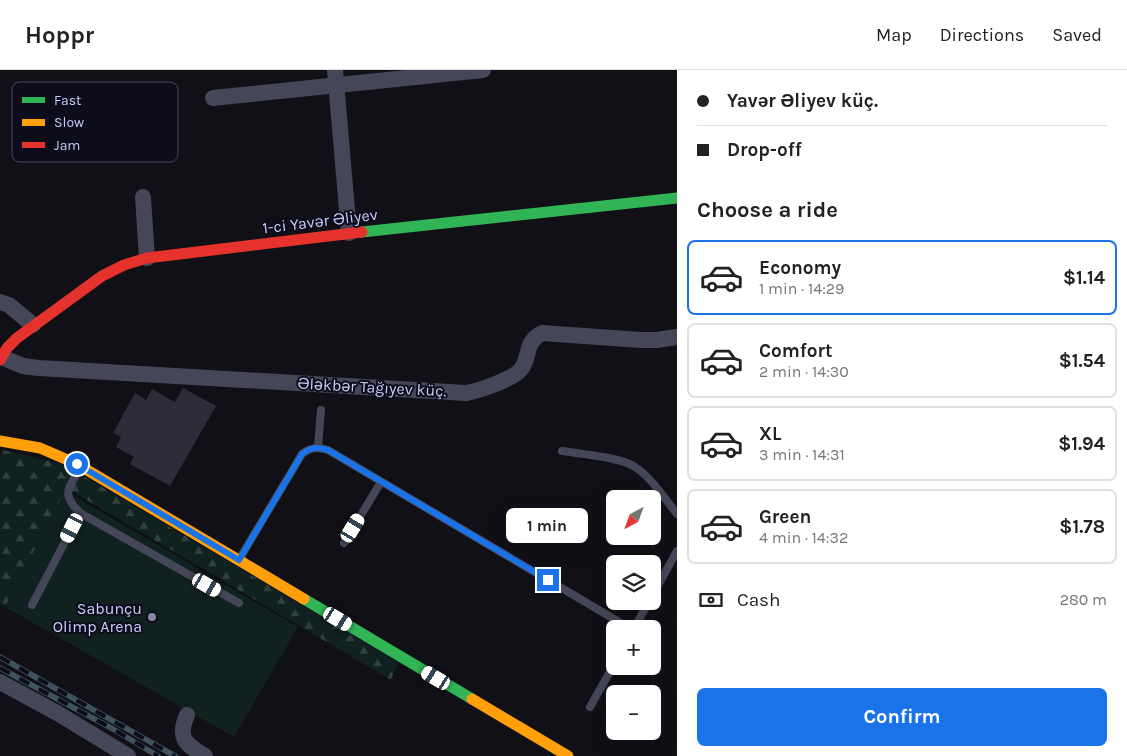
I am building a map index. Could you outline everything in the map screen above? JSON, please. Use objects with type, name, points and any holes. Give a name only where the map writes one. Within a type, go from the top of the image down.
[{"type":"street","points":[[213,98],[336,78],[483,70]]},
{"type":"street","points":[[336,78],[348,233]]},
{"type":"street","points":[[143,197],[147,258]]},
{"type":"street","name":"1-ci Yavər Əliyev","points":[[1,358],[7,348],[33,325],[102,276],[124,265],[147,258],[348,233],[677,198]]},
{"type":"street","points":[[0,302],[9,305],[33,325]]},
{"type":"street","name":"Ələkbər Tağıyev küç.","points":[[1,358],[23,366],[39,368],[474,392],[510,378],[518,372],[523,367],[530,344],[535,337],[542,333],[641,340],[677,337]]},
{"type":"street","points":[[0,441],[28,444],[51,450],[81,466],[568,756]]},
{"type":"street","points":[[0,682],[59,714],[128,756]]},
{"type":"street","points":[[187,715],[182,727],[183,736],[187,743],[205,756]]},
{"type":"lane","points":[[318,447],[320,410]]},
{"type":"lane","points":[[239,560],[302,454],[310,448],[318,447],[328,450],[618,620]]},
{"type":"lane","points":[[562,452],[621,461],[634,466],[646,476],[677,514]]},
{"type":"lane","points":[[81,466],[67,498],[80,513],[239,603]]},
{"type":"lane","points":[[344,543],[381,482]]},
{"type":"lane","points":[[32,605],[80,513]]},
{"type":"lane","points":[[661,580],[677,551]]},
{"type":"lane","points":[[590,707],[608,675]]},
{"type":"green space","points":[[3,450],[65,465],[398,662],[391,680],[66,488],[5,607],[0,604],[0,460]]},
{"type":"green space","name":"Sabunçu Olimp Arena","points":[[64,490],[298,627],[234,737],[5,607]]},
{"type":"building","points":[[183,388],[216,406],[170,486],[130,464],[134,457],[116,447],[121,437],[113,433],[135,393],[146,400],[152,389],[175,402]]},
{"type":"railway","points":[[0,657],[175,756]]},
{"type":"railway","points":[[0,668],[113,729],[158,756]]},
{"type":"traffic: fast","points":[[362,232],[677,198]]},
{"type":"traffic: fast","points":[[304,599],[472,699]]},
{"type":"traffic: slow","points":[[0,441],[40,448],[77,464],[304,599]]},
{"type":"traffic: slow","points":[[472,699],[568,756]]},
{"type":"traffic: jam","points":[[0,360],[7,348],[17,338],[102,276],[124,265],[147,258],[362,232]]},
{"type":"place","name":"Sabunçu Olimp Arena","points":[[152,617]]},
{"type":"route","points":[[77,464],[239,560],[302,454],[310,448],[318,447],[328,450],[548,580]]}]
